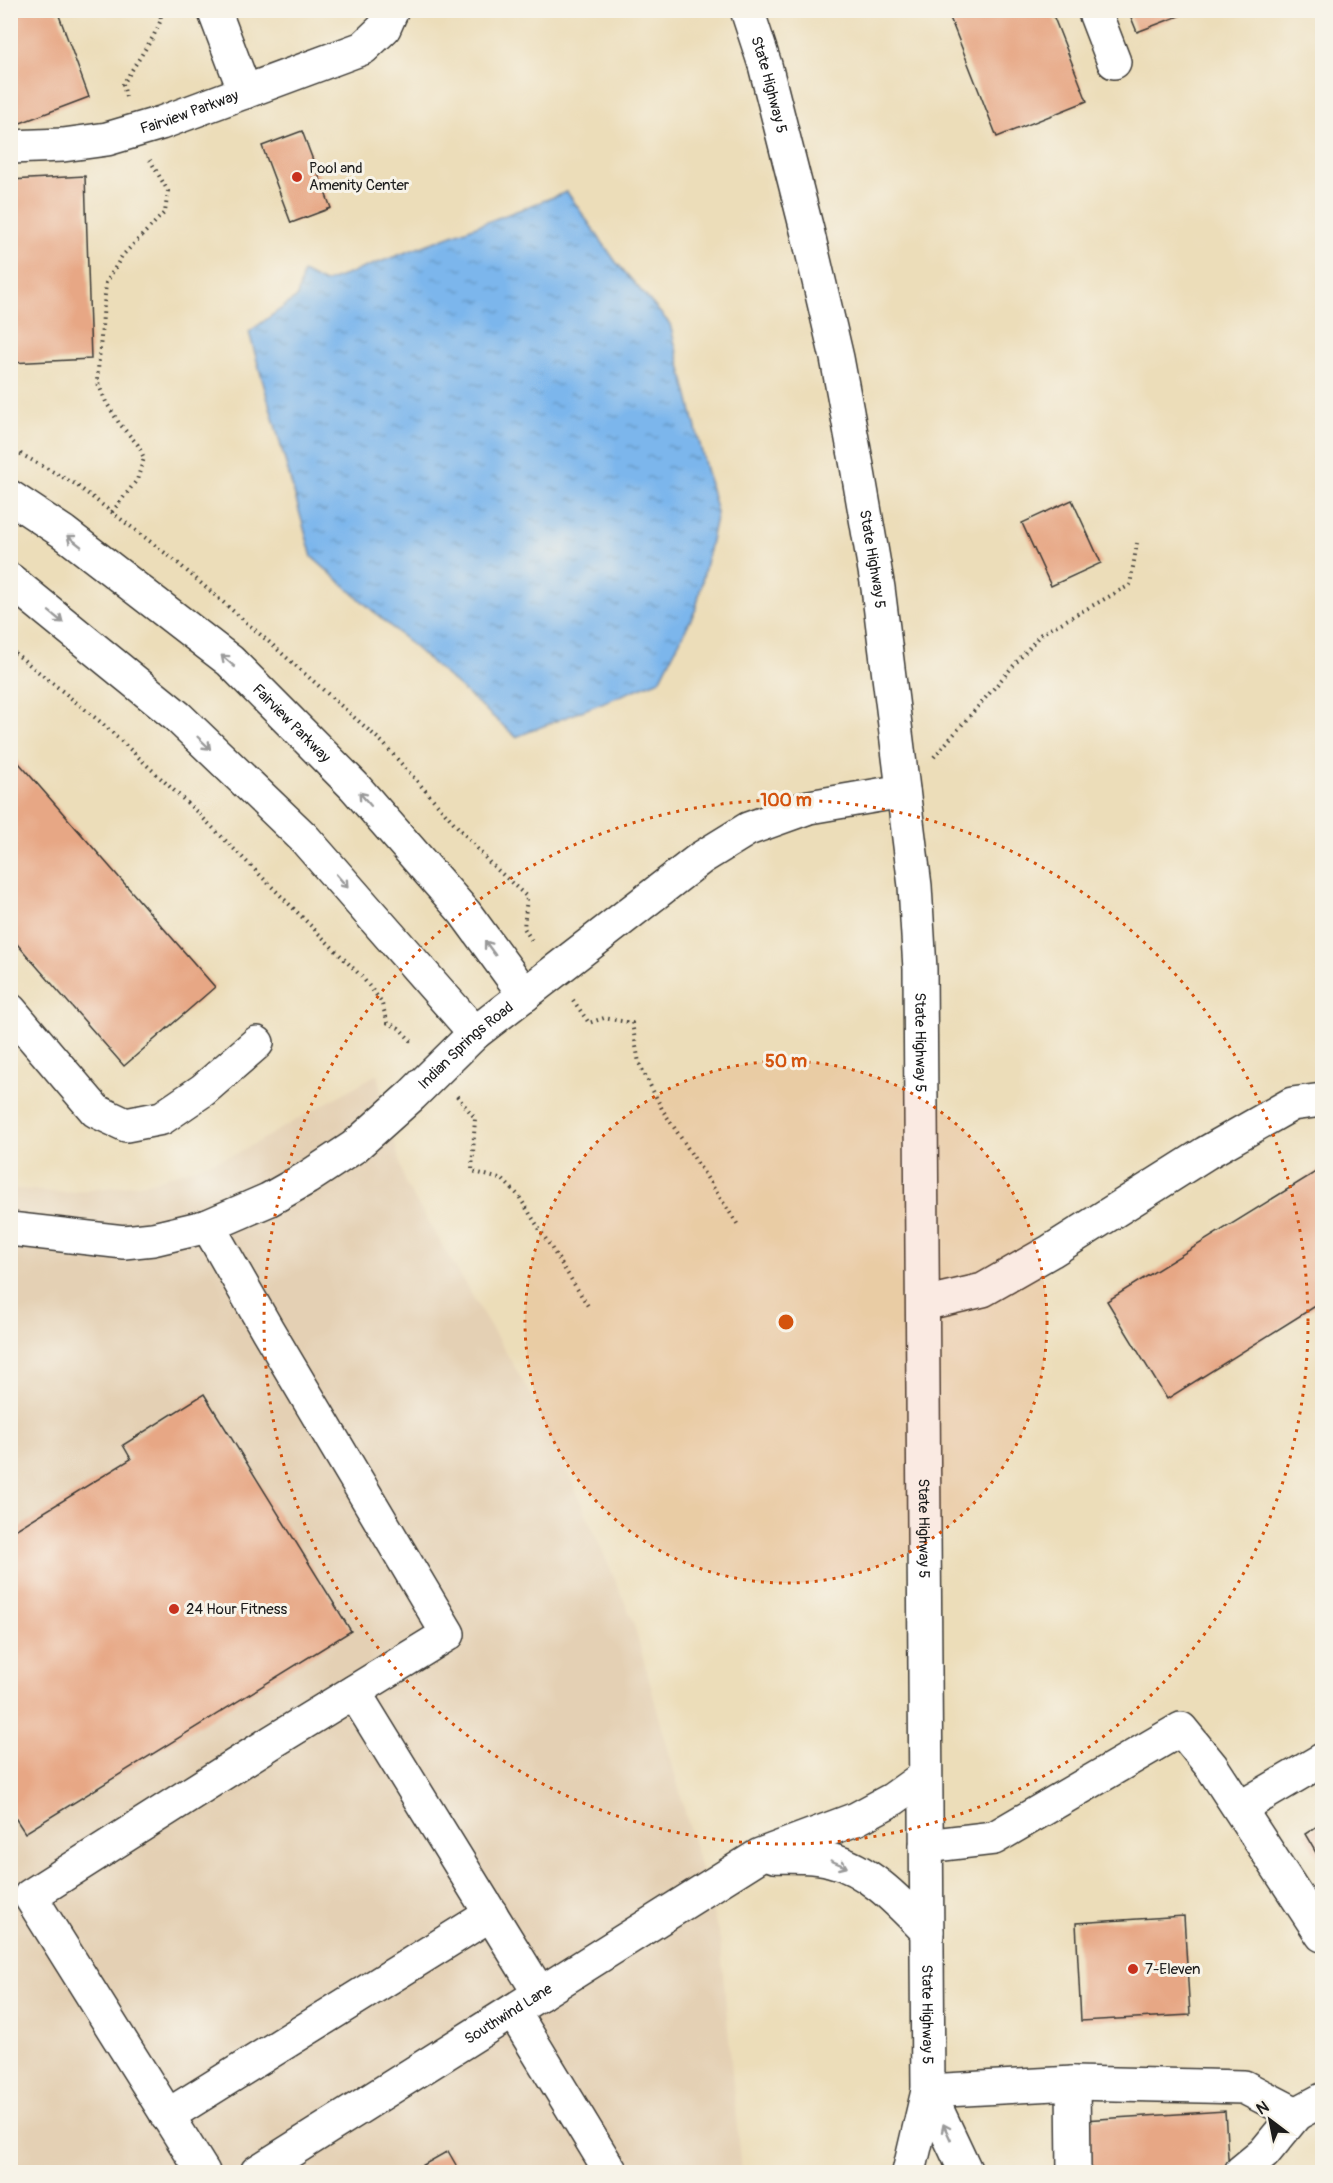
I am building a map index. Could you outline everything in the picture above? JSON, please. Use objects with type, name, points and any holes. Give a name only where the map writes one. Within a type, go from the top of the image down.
[{"type":"street","points":[[214,10],[244,92]]},
{"type":"street","name":"Fairview Parkway","points":[[10,147],[63,145],[107,139],[244,92],[363,48],[384,28],[392,10]]},
{"type":"street","name":"State Highway 5","points":[[747,10],[765,65],[837,358],[878,588],[915,886],[920,969],[928,2091],[909,2172]]},
{"type":"street","points":[[1094,10],[1114,62]]},
{"type":"street","name":"Fairview Parkway","points":[[10,496],[63,532],[230,661],[354,786],[465,913],[525,995]]},
{"type":"street","points":[[10,580],[178,717],[304,838],[475,1033]]},
{"type":"street","name":"Indian Springs Road","points":[[10,1229],[124,1242],[182,1234],[208,1226],[268,1200],[354,1147],[475,1033],[701,858],[748,829],[809,807],[903,791]]},
{"type":"street","points":[[10,1010],[96,1111],[126,1125],[162,1118],[203,1090],[257,1043]]},
{"type":"street","points":[[923,1304],[983,1290],[1051,1251],[1206,1153],[1292,1104],[1322,1099]]},
{"type":"street","points":[[203,2172],[30,1896],[448,1634],[208,1226]]},
{"type":"street","points":[[354,1692],[540,1994]]},
{"type":"street","points":[[926,1846],[994,1838],[1181,1728],[1212,1767],[1323,1935]]},
{"type":"street","points":[[1240,1808],[1323,1760]]},
{"type":"street","name":"Southwind Lane","points":[[257,2172],[760,1855],[856,1819],[893,1799],[925,1776]]},
{"type":"street","points":[[760,1855],[830,1860],[862,1873],[896,1899],[927,1931]]},
{"type":"street","points":[[167,2116],[491,1914]]},
{"type":"street","points":[[513,2012],[611,2172]]},
{"type":"street","points":[[928,2091],[1073,2083],[1244,2087],[1309,2107],[1264,2153],[1241,2172]]},
{"type":"street","points":[[1073,2083],[1074,2172]]},
{"type":"street","name":"State Highway 5","points":[[928,2091],[966,2172]]},
{"type":"path","points":[[112,512],[137,480],[144,458],[138,444],[119,423],[106,402],[97,381],[106,283],[122,256],[165,212],[168,191],[155,172],[137,130],[123,84],[153,38],[161,20],[160,10]]},
{"type":"path","points":[[903,791],[975,712],[1041,634],[1130,585],[1137,543]]},
{"type":"path","points":[[10,649],[103,724],[199,814],[362,977],[381,1001],[388,1023],[399,1028],[437,1070],[475,1118],[472,1171],[503,1180],[518,1195],[588,1306]]},
{"type":"shaded area","points":[[377,1074],[405,1183],[542,1413],[633,1621],[720,1939],[741,2172],[11,2172],[10,1188],[65,1193],[148,1183],[238,1153]]},
{"type":"water","points":[[567,192],[616,262],[670,324],[717,513],[696,609],[660,680],[516,737],[312,557],[249,332],[297,297],[303,272],[324,283]]},
{"type":"building","points":[[10,10],[57,10],[89,97],[10,127]]},
{"type":"building","points":[[947,10],[1051,10],[1087,101],[997,137]]},
{"type":"building","points":[[1128,10],[1192,10],[1192,11],[1137,32]]},
{"type":"building","name":"Pool and Amenity Center","points":[[302,131],[331,208],[291,223],[262,146]]},
{"type":"building","points":[[85,176],[91,359],[10,363],[10,180]]},
{"type":"building","points":[[1072,500],[1101,563],[1051,586],[1022,523]]},
{"type":"building","points":[[12,755],[215,987],[124,1066],[10,936],[10,757]]},
{"type":"building","points":[[1322,1168],[1322,1302],[1167,1399],[1107,1301]]},
{"type":"building","name":"24 Hour Fitness","points":[[204,1394],[351,1631],[25,1833],[10,1810],[10,1587],[16,1584],[10,1575],[10,1533],[131,1459],[123,1445]]},
{"type":"building","points":[[1322,1823],[1322,1863],[1305,1834]]},
{"type":"building","name":"7-Eleven","points":[[1184,1916],[1190,2015],[1081,2021],[1076,1923]]},
{"type":"building","points":[[1225,2111],[1229,2172],[1086,2172],[1083,2120]]},
{"type":"building","points":[[448,2151],[460,2172],[411,2172]]},
{"type":"place","name":"Pool and Amenity Center","points":[[297,177]]},
{"type":"place","name":"24 Hour Fitness","points":[[174,1609]]},
{"type":"place","name":"7-Eleven","points":[[1133,1969]]}]
